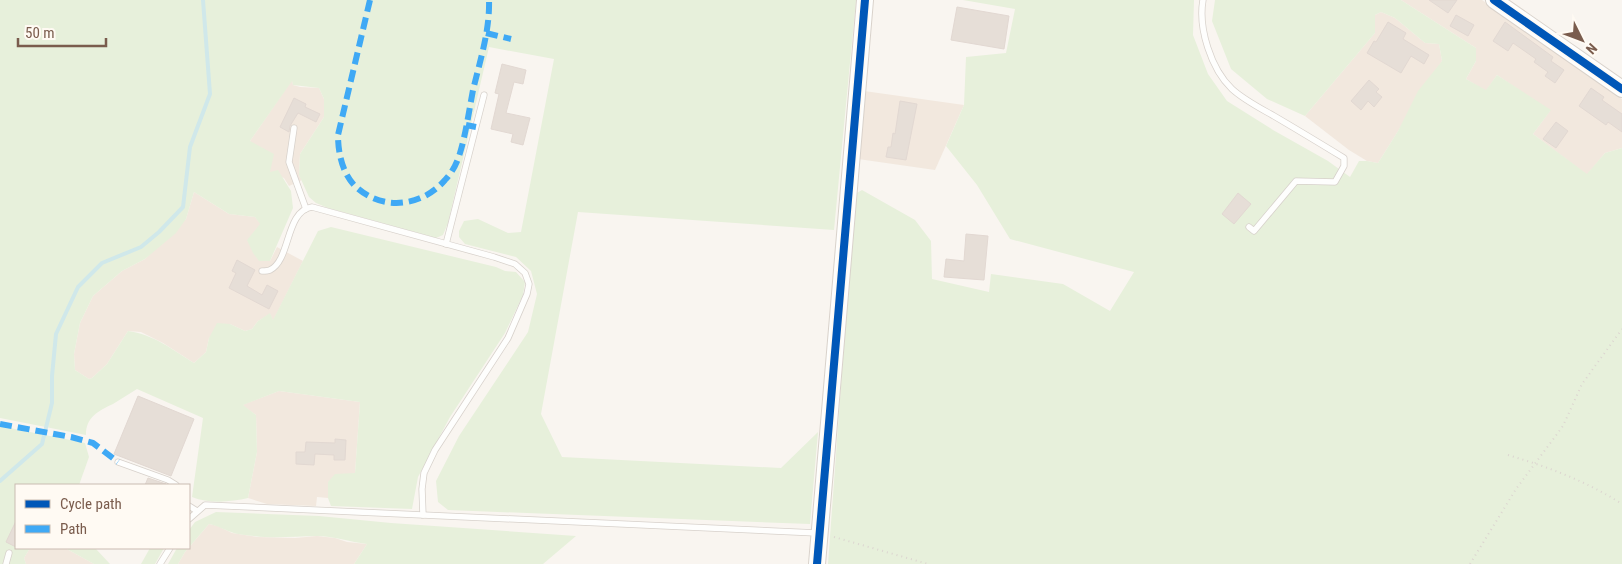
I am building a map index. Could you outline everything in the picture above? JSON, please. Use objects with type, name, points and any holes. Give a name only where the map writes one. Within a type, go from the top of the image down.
[{"type":"street","points":[[817,564],[865,0]]},
{"type":"street","points":[[1494,0],[1622,89]]},
{"type":"lane","points":[[1203,0],[1202,7],[1206,40],[1213,62],[1232,89],[1258,107],[1344,158],[1344,166],[1335,182],[1296,181],[1254,231],[1249,228]]},
{"type":"lane","points":[[446,244],[484,95]]},
{"type":"lane","points":[[294,128],[288,162],[306,208]]},
{"type":"lane","points":[[262,271],[271,270],[279,260],[298,214],[306,208],[312,207],[515,264],[525,273],[529,284],[524,301],[508,338],[435,450],[424,473],[422,489],[423,515]]},
{"type":"lane","points":[[118,462],[174,484]]},
{"type":"lane","points":[[190,518],[205,505],[820,533]]},
{"type":"lane","points":[[190,507],[197,511]]},
{"type":"lane","points":[[160,564],[169,549]]},
{"type":"lane","points":[[6,564],[9,553]]},
{"type":"path","points":[[1470,564],[1516,489],[1563,426],[1582,384],[1622,329]]},
{"type":"path","points":[[1508,454],[1562,472],[1599,490],[1622,504]]},
{"type":"path","points":[[820,533],[928,564]]},
{"type":"shaded area","points":[[1401,0],[1482,0],[1622,99],[1622,148],[1605,153],[1587,175],[1533,134],[1550,111],[1497,75],[1486,91],[1466,79],[1476,61],[1476,48]]},
{"type":"shaded area","points":[[1381,12],[1395,18],[1425,43],[1439,44],[1442,61],[1378,163],[1367,161],[1349,150],[1305,116],[1375,33],[1375,15]]},
{"type":"shaded area","points":[[292,80],[293,85],[319,88],[324,99],[324,117],[300,154],[299,175],[302,180],[289,186],[284,178],[270,173],[250,141]]},
{"type":"shaded area","points":[[864,91],[964,105],[935,170],[858,159]]},
{"type":"shaded area","points":[[194,192],[229,214],[255,217],[260,223],[270,261],[277,247],[303,261],[273,321],[270,314],[258,321],[252,329],[245,331],[230,324],[209,338],[206,352],[194,363],[163,343],[141,332],[128,331],[107,364],[89,379],[75,370],[74,354],[80,323],[93,296],[122,271],[145,259],[186,219]]},
{"type":"shaded area","points":[[279,391],[360,402],[355,473],[328,482],[328,498],[317,497],[316,506],[267,504],[248,498],[257,452],[256,415],[242,405]]},
{"type":"shaded area","points":[[209,524],[232,533],[257,537],[295,538],[317,536],[367,544],[354,564],[178,564],[185,552],[190,549],[190,546]]},
{"type":"shaded area","points":[[29,549],[67,549],[94,564],[26,564],[24,558]]},
{"type":"green space","points":[[0,0],[856,0],[834,230],[578,212],[541,414],[562,457],[781,468],[818,432],[810,524],[448,510],[438,502],[436,481],[459,436],[528,332],[537,294],[531,271],[516,257],[465,244],[459,237],[459,231],[464,221],[478,219],[508,233],[521,232],[554,59],[489,47],[448,223],[443,235],[436,238],[328,208],[316,203],[309,197],[299,175],[300,154],[324,117],[324,99],[319,88],[293,85],[292,81],[250,141],[274,154],[270,172],[278,170],[291,191],[293,208],[270,261],[259,261],[247,240],[260,224],[255,217],[229,214],[194,192],[186,219],[176,233],[145,259],[122,271],[93,296],[80,323],[74,354],[75,370],[89,379],[92,378],[107,364],[128,331],[146,335],[194,363],[206,352],[209,338],[217,323],[230,324],[245,331],[252,329],[258,321],[270,313],[273,320],[318,231],[331,227],[496,267],[505,271],[516,272],[525,282],[523,295],[505,333],[450,417],[418,477],[412,509],[331,506],[328,498],[328,482],[335,474],[355,473],[360,402],[279,391],[243,405],[256,415],[257,452],[248,498],[220,502],[192,497],[203,418],[137,389],[94,415],[88,424],[86,435],[0,418]]},
{"type":"green space","points":[[963,0],[1194,0],[1193,35],[1208,74],[1227,101],[1328,161],[1350,177],[1359,161],[1378,163],[1398,131],[1418,91],[1442,61],[1439,44],[1425,43],[1395,18],[1381,12],[1375,15],[1375,33],[1305,116],[1267,99],[1231,69],[1212,21],[1215,0],[1401,0],[1476,48],[1476,61],[1466,79],[1486,90],[1497,75],[1551,110],[1533,134],[1587,174],[1605,153],[1622,148],[1622,564],[828,564],[855,194],[862,190],[915,220],[931,241],[932,279],[989,292],[991,274],[1063,284],[1110,311],[1134,272],[1010,239],[977,185],[946,146],[964,105],[966,57],[1006,53],[1015,9]]},
{"type":"green space","points":[[0,426],[85,443],[89,457],[79,484],[15,484],[15,549],[29,549],[24,558],[26,564],[0,564]]},
{"type":"green space","points":[[216,512],[319,516],[576,536],[543,564],[354,564],[367,544],[323,536],[270,537],[242,535],[209,524],[190,546],[190,529],[195,522]]},
{"type":"green space","points":[[67,549],[96,549],[110,564],[94,564]]},
{"type":"green space","points":[[149,549],[163,549],[155,564],[141,564]]},
{"type":"green space","points":[[176,549],[187,549],[178,564],[168,564]]},
{"type":"building","points":[[1429,0],[1457,0],[1448,13]]},
{"type":"building","points":[[957,7],[1009,16],[1004,49],[951,40]]},
{"type":"building","points":[[1456,15],[1474,25],[1468,36],[1450,26]]},
{"type":"building","points":[[1388,22],[1406,33],[1403,39],[1429,55],[1424,64],[1411,56],[1401,73],[1367,53]]},
{"type":"building","points":[[1505,22],[1553,57],[1551,61],[1564,70],[1555,83],[1545,76],[1548,72],[1534,62],[1536,59],[1513,43],[1508,51],[1493,41]]},
{"type":"building","points":[[502,64],[526,70],[523,84],[514,82],[506,113],[530,118],[523,145],[511,142],[513,134],[491,129],[499,94],[495,93]]},
{"type":"building","points":[[1369,80],[1379,89],[1376,92],[1382,97],[1374,107],[1368,101],[1361,110],[1351,101]]},
{"type":"building","points":[[1591,88],[1604,97],[1602,100],[1622,114],[1622,132],[1608,122],[1606,125],[1579,106]]},
{"type":"building","points":[[294,98],[306,104],[305,107],[320,114],[316,122],[298,113],[290,126],[289,132],[280,127]]},
{"type":"building","points":[[900,101],[917,104],[906,160],[886,157],[888,147],[891,147],[893,133],[895,134]]},
{"type":"building","points":[[1556,122],[1568,131],[1556,148],[1543,139]]},
{"type":"building","points":[[1238,193],[1251,204],[1234,224],[1222,214]]},
{"type":"building","points":[[966,234],[988,236],[984,280],[944,277],[946,259],[964,261]]},
{"type":"building","points":[[237,260],[255,270],[247,286],[262,295],[267,285],[278,291],[269,309],[229,288],[236,273],[232,271]]},
{"type":"building","points":[[138,396],[194,419],[171,476],[114,454]]},
{"type":"building","points":[[335,439],[346,440],[345,460],[334,460],[334,455],[315,454],[314,465],[296,464],[296,452],[305,452],[306,442],[335,443]]},
{"type":"building","points":[[148,478],[166,484],[145,484]]},
{"type":"building","points":[[15,523],[15,546],[6,542]]},
{"type":"waterway","points":[[0,481],[42,444],[52,403],[52,376],[56,334],[78,287],[102,263],[141,247],[159,232],[183,207],[190,147],[210,94],[203,0]]},
{"type":"marked path","points":[[370,0],[338,135],[339,148],[346,174],[354,185],[365,194],[376,199],[401,203],[413,201],[436,189],[454,168],[464,138],[484,45],[488,23],[489,0]]},
{"type":"marked path","points":[[486,33],[511,39]]},
{"type":"marked path","points":[[466,125],[476,127]]},
{"type":"marked path","points":[[0,424],[93,443],[118,462]]},
{"type":"cycle path","points":[[817,564],[865,0]]},
{"type":"cycle path","points":[[1494,0],[1622,89]]}]
